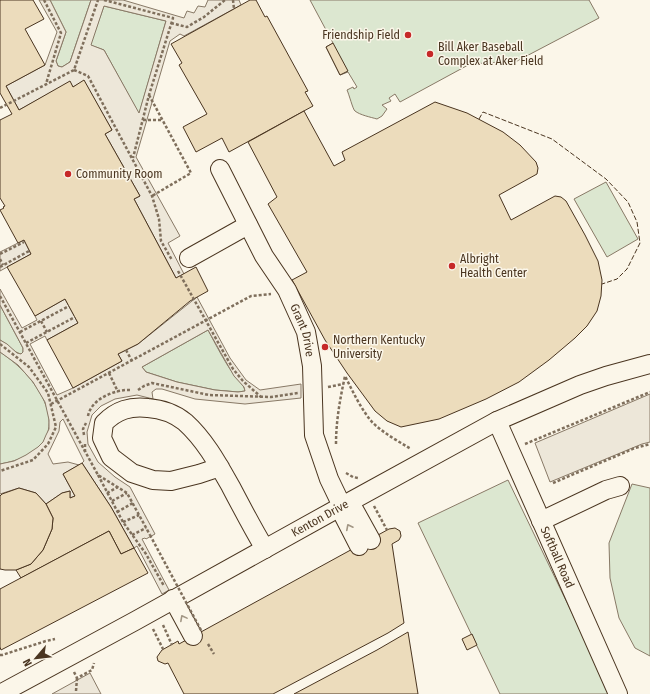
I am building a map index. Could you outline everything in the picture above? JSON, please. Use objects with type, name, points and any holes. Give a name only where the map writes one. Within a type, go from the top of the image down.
[{"type":"street","name":"Grant Drive","points":[[220,169],[264,256],[287,290],[306,332],[312,366],[314,435],[328,479],[365,543]]},
{"type":"street","points":[[190,258],[248,225]]},
{"type":"street","name":"Kenton Drive","points":[[0,694],[167,598],[265,549],[497,422],[580,385],[650,364]]},
{"type":"street","points":[[220,467],[171,481],[154,480],[132,473],[111,457],[102,438],[104,423],[112,414],[126,409],[140,407],[170,413],[185,422],[203,441],[220,467],[265,549]]},
{"type":"street","name":"Softball Road","points":[[497,422],[618,694]]},
{"type":"street","points":[[541,521],[606,490],[620,486]]},
{"type":"street","points":[[167,598],[187,639]]},
{"type":"path","points":[[44,0],[61,33],[46,84]]},
{"type":"path","points":[[0,108],[74,70],[98,0]]},
{"type":"path","points":[[104,0],[173,18],[149,94],[132,159]]},
{"type":"path","points":[[171,23],[187,27],[204,17],[224,0]]},
{"type":"path","points":[[233,0],[234,9]]},
{"type":"path","points":[[74,70],[88,76],[152,196],[159,219],[161,241]]},
{"type":"path","points":[[149,94],[191,173],[152,196]]},
{"type":"path","points":[[142,120],[163,120]]},
{"type":"path","points":[[0,254],[24,242]]},
{"type":"path","points":[[0,259],[2,266],[29,251]]},
{"type":"path","points":[[51,404],[251,296],[275,294],[287,290]]},
{"type":"path","points":[[0,296],[57,401]]},
{"type":"path","points":[[194,299],[233,369],[243,381],[261,397]]},
{"type":"path","points":[[20,332],[69,306]]},
{"type":"path","points":[[26,343],[75,317]]},
{"type":"path","points":[[41,321],[47,332]]},
{"type":"path","points":[[0,344],[29,367],[48,393],[56,427],[48,444],[33,460],[0,472]]},
{"type":"path","points":[[126,350],[132,361]]},
{"type":"path","points":[[109,373],[118,392]]},
{"type":"path","points":[[336,447],[336,426],[345,376],[365,413],[373,422],[383,431],[411,449]]},
{"type":"path","points":[[137,391],[152,383],[209,395],[261,397],[289,395],[343,384]]},
{"type":"path","points":[[525,445],[650,392]]},
{"type":"path","points":[[553,483],[635,448],[650,444]]},
{"type":"path","points":[[343,468],[353,477],[360,478]]},
{"type":"path","points":[[98,475],[123,522],[146,554],[167,598]]},
{"type":"path","points":[[107,493],[118,487]]},
{"type":"path","points":[[112,502],[127,493]]},
{"type":"path","points":[[372,501],[387,530]]},
{"type":"path","points":[[118,512],[133,503]]},
{"type":"path","points":[[123,522],[139,515]]},
{"type":"path","points":[[132,535],[146,528]]},
{"type":"path","points":[[150,535],[187,639]]},
{"type":"path","points":[[150,624],[163,649]]},
{"type":"path","points":[[163,625],[187,639]]},
{"type":"path","points":[[0,655],[55,639]]},
{"type":"path","points":[[76,691],[77,678]]},
{"type":"green space","points":[[50,0],[91,0],[70,62],[62,67],[58,66],[56,61],[66,32]]},
{"type":"green space","name":"Bill Aker Baseball Complex at Aker Field","points":[[310,0],[589,0],[599,18],[517,61],[470,64],[400,102],[395,94],[389,98],[391,101],[382,105],[387,109],[382,116],[377,119],[362,115],[354,110],[347,90],[357,87],[348,72],[340,75],[326,47],[333,43]]},
{"type":"green space","points":[[104,6],[166,21],[139,114],[104,50],[90,45]]},
{"type":"green space","points":[[606,182],[638,239],[607,257],[574,199]]},
{"type":"green space","points":[[0,305],[23,348],[23,352],[21,354],[15,352],[0,340]]},
{"type":"green space","points":[[208,330],[220,353],[245,391],[238,392],[215,390],[177,382],[146,372],[142,367]]},
{"type":"green space","points":[[0,352],[17,365],[32,381],[42,397],[48,414],[48,431],[41,445],[25,456],[0,464]]},
{"type":"green space","points":[[508,480],[611,694],[500,694],[418,523]]},
{"type":"green space","points":[[632,484],[650,488],[650,656],[635,648],[619,618],[610,578],[609,543]]},
{"type":"shaded area","points":[[39,0],[50,0],[66,32],[56,61],[58,66],[62,67],[70,62],[91,0],[123,0],[184,18],[187,11],[194,13],[198,6],[205,7],[208,0],[239,0],[241,5],[184,36],[180,34],[170,41],[136,157],[180,236],[168,243],[184,274],[176,278],[134,199],[140,196],[105,134],[112,130],[84,81],[73,87],[70,82],[19,110],[6,86],[45,65],[57,32]],"holes":[[[104,6],[166,21],[139,113],[104,50],[91,45]]]},
{"type":"shaded area","points":[[24,240],[31,254],[0,271],[0,252]]},
{"type":"shaded area","points":[[0,289],[22,328],[37,320],[35,316],[65,299],[78,323],[47,340],[45,336],[30,344],[57,395],[73,388],[122,361],[118,354],[138,344],[197,297],[230,358],[246,380],[260,390],[301,384],[301,398],[245,404],[195,399],[162,389],[156,389],[152,392],[153,399],[137,395],[115,399],[101,406],[92,415],[87,432],[88,444],[98,462],[115,477],[130,487],[155,534],[146,539],[142,539],[169,590],[162,594],[137,546],[134,548],[111,507],[82,463],[84,461],[63,419],[60,422],[59,431],[48,454],[53,464],[68,462],[79,465],[63,474],[75,496],[70,498],[70,491],[62,493],[46,504],[36,493],[19,488],[0,494],[0,464],[14,461],[38,447],[43,442],[49,429],[49,420],[45,402],[33,382],[18,365],[0,352],[0,340],[17,353],[21,354],[23,352],[23,348],[0,305]],"holes":[[[208,330],[234,376],[244,387],[245,391],[238,392],[215,390],[177,382],[146,372],[142,367]]]},
{"type":"shaded area","points":[[650,394],[650,442],[550,482],[535,443]]},
{"type":"shaded area","points":[[90,673],[101,694],[52,694]]},
{"type":"building","points":[[0,0],[33,0],[44,19],[25,29],[45,65],[6,86],[19,110],[70,81],[73,87],[84,80],[112,130],[105,134],[140,196],[134,199],[176,278],[196,267],[208,291],[190,301],[138,344],[118,354],[122,361],[73,388],[47,340],[78,323],[65,299],[35,316],[7,267],[31,254],[24,240],[18,243],[0,210],[5,206],[0,198],[0,120],[12,114],[0,93]]},
{"type":"building","points":[[250,0],[256,0],[265,17],[267,16],[308,91],[305,92],[313,106],[229,152],[222,138],[196,152],[183,127],[207,114],[179,65],[182,63],[171,44]]},
{"type":"building","points":[[333,43],[348,71],[340,75],[326,47]]},
{"type":"building","name":"Albright Health Center","points":[[435,102],[467,113],[503,132],[520,145],[536,162],[538,168],[537,174],[499,195],[511,220],[555,196],[561,197],[566,201],[598,261],[602,280],[601,296],[597,311],[587,326],[549,360],[519,382],[486,399],[439,419],[401,427],[387,421],[375,411],[325,340],[292,280],[307,272],[268,204],[277,197],[248,142],[304,111],[334,166],[345,160],[342,152]]},
{"type":"building","points":[[82,463],[111,507],[134,548],[121,554],[109,531],[21,578],[16,570],[31,564],[43,550],[52,529],[53,518],[46,504],[62,493],[70,491],[70,498],[75,496],[63,474]]},
{"type":"building","points":[[19,488],[36,493],[46,504],[53,518],[52,529],[43,550],[31,564],[16,570],[0,569],[0,496]]},
{"type":"building","points":[[395,528],[400,531],[401,536],[399,540],[392,544],[404,623],[388,633],[273,694],[184,694],[168,663],[165,664],[158,661],[157,657],[162,650],[178,641],[179,644],[389,529]]},
{"type":"building","points":[[109,531],[121,554],[134,548],[148,573],[1,650],[0,589]]},
{"type":"building","points":[[408,632],[418,694],[294,694],[377,650]]},
{"type":"building","points":[[472,634],[477,645],[467,650],[462,639]]},
{"type":"fence","points":[[479,119],[483,112],[552,139],[606,179],[628,202],[637,222],[640,243],[627,269],[617,279],[602,284]]},
{"type":"place","name":"Friendship Field","points":[[408,35]]},
{"type":"place","name":"Bill Aker Baseball Complex at Aker Field","points":[[430,54]]},
{"type":"place","name":"Community Room","points":[[68,174]]},
{"type":"place","name":"Albright Health Center","points":[[452,266]]},
{"type":"place","name":"Northern Kentucky University","points":[[325,347]]}]
